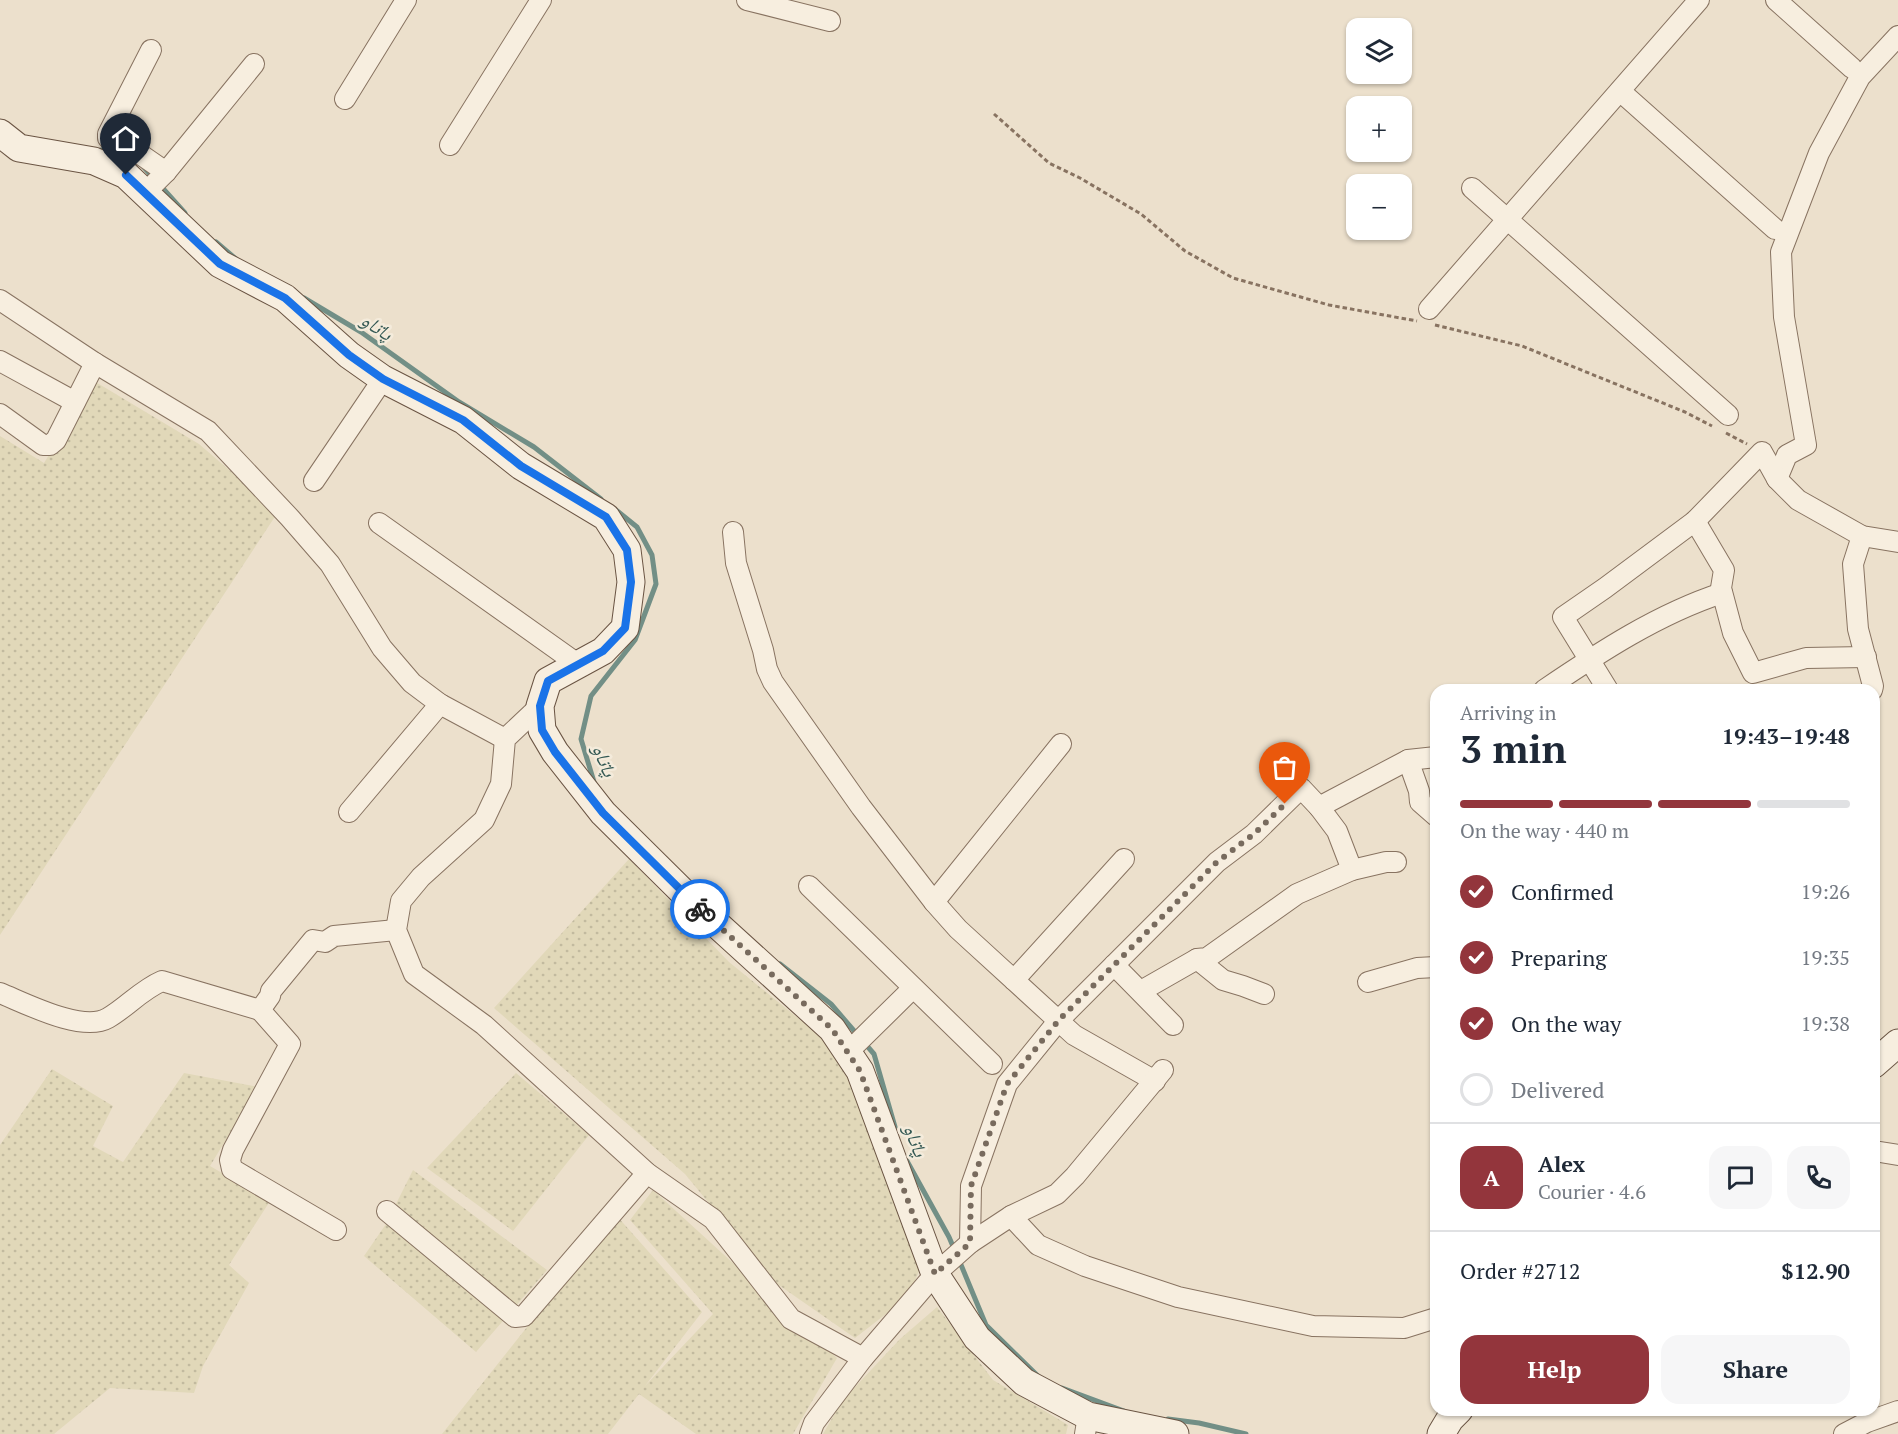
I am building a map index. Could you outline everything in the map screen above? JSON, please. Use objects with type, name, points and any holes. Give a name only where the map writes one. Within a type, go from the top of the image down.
[{"type":"street","points":[[345,99],[406,0]]},
{"type":"street","points":[[450,145],[541,0]]},
{"type":"street","points":[[747,0],[768,3],[830,21]]},
{"type":"street","points":[[1429,309],[1699,0]]},
{"type":"street","points":[[1776,0],[1852,68]]},
{"type":"street","points":[[1777,479],[1787,455],[1806,445],[1784,317],[1780,252],[1819,153],[1860,77],[1898,36]]},
{"type":"street","points":[[151,50],[108,138],[137,152],[166,171]]},
{"type":"street","points":[[146,192],[254,64]]},
{"type":"street","points":[[1620,91],[1775,229]]},
{"type":"street","points":[[0,134],[19,148],[94,161],[126,175],[220,264],[285,298],[349,355],[383,379],[463,420],[521,466],[606,517],[627,550],[631,582],[625,628],[603,651],[548,681],[540,706],[542,730],[555,752],[603,813],[700,909],[832,1029],[860,1071],[935,1274],[977,1338],[1024,1382],[1087,1425],[1175,1434]]},
{"type":"street","points":[[1472,188],[1722,425]]},
{"type":"street","points":[[0,300],[95,363],[208,431],[330,564],[382,648],[412,683],[440,704],[505,739]]},
{"type":"street","points":[[0,361],[75,402]]},
{"type":"street","points":[[0,416],[43,445],[50,445],[56,440],[95,363]]},
{"type":"street","points":[[314,481],[383,379]]},
{"type":"street","points":[[1604,684],[1563,617],[1695,521],[1762,452],[1777,479],[1798,500],[1862,536],[1898,542]]},
{"type":"street","points":[[1695,521],[1724,570],[1721,588],[1733,633],[1753,673],[1806,658],[1866,657]]},
{"type":"street","points":[[379,523],[579,665]]},
{"type":"street","points":[[733,532],[736,563],[767,669],[773,682],[861,807],[934,902],[958,929],[1074,1035],[1159,1076],[1075,1176],[1057,1194],[1011,1215],[970,1243],[935,1274],[863,1358],[814,1423],[810,1434]]},
{"type":"street","points":[[1862,536],[1853,564],[1858,630],[1872,684]]},
{"type":"street","points":[[1553,684],[1588,660],[1650,624],[1701,600],[1722,593]]},
{"type":"street","points":[[349,812],[440,704]]},
{"type":"street","points":[[540,706],[505,739],[501,784],[484,820],[421,877],[401,901],[396,930],[414,974],[484,1025],[647,1173],[713,1219],[791,1318],[863,1358]]},
{"type":"street","points":[[934,902],[1061,744]]},
{"type":"street","points":[[1320,807],[1408,760],[1430,758]]},
{"type":"street","points":[[1408,760],[1419,791],[1420,802],[1430,811]]},
{"type":"street","points":[[970,1243],[971,1186],[1007,1084],[1059,1020],[1217,862],[1254,834],[1301,788],[1320,807],[1337,831],[1352,870]]},
{"type":"street","points":[[1014,980],[1124,859]]},
{"type":"street","points":[[1141,992],[1197,959],[1208,958],[1297,894],[1352,870],[1386,861],[1396,862]]},
{"type":"street","points":[[808,886],[992,1064]]},
{"type":"street","points":[[260,1010],[271,991],[313,940],[325,942],[334,936],[396,930]]},
{"type":"street","points":[[1197,959],[1223,980],[1264,994]]},
{"type":"street","points":[[1114,965],[1173,1024]]},
{"type":"street","points":[[1368,982],[1417,968],[1430,968]]},
{"type":"street","points":[[0,993],[61,1018],[90,1022],[106,1019],[149,986],[162,981],[260,1010],[290,1044],[233,1150],[230,1160],[232,1169],[336,1230]]},
{"type":"street","points":[[847,1053],[913,988]]},
{"type":"street","points":[[1880,1059],[1898,1043]]},
{"type":"street","points":[[1880,1152],[1898,1155]]},
{"type":"street","points":[[387,1211],[515,1317],[524,1317],[647,1173]]},
{"type":"street","points":[[1011,1215],[1038,1245],[1085,1266],[1178,1297],[1312,1326],[1404,1328],[1430,1320]]},
{"type":"street","points":[[1844,1434],[1867,1422],[1898,1411]]},
{"type":"street","points":[[1441,1434],[1453,1416]]},
{"type":"path","points":[[994,114],[1049,163],[1080,178],[1141,214],[1185,251],[1233,278],[1329,305],[1415,320],[1522,346],[1684,412],[1722,425],[1762,452]]},
{"type":"shaded area","points":[[94,381],[199,444],[278,512],[0,935],[0,436],[44,463]]},
{"type":"shaded area","points":[[629,859],[729,962],[841,1053],[927,1251],[909,1296],[855,1338],[773,1281],[685,1174],[494,1008]]},
{"type":"shaded area","points":[[52,1069],[113,1106],[93,1146],[123,1162],[184,1073],[258,1087],[210,1166],[270,1201],[229,1265],[249,1283],[203,1366],[194,1393],[110,1388],[54,1434],[0,1434],[0,1145]]},
{"type":"shaded area","points":[[516,1073],[589,1135],[513,1231],[427,1168]]},
{"type":"shaded area","points":[[413,1170],[547,1270],[476,1352],[364,1256],[386,1224]]},
{"type":"shaded area","points":[[653,1190],[837,1358],[793,1434],[696,1434],[639,1394],[608,1434],[442,1434],[616,1215],[702,1312],[645,1386],[713,1314],[630,1220]]},
{"type":"shaded area","points":[[937,1307],[993,1380],[1068,1425],[1066,1434],[823,1434],[842,1401],[900,1339]]},
{"type":"waterway","name":"پاتاو","points":[[101,150],[133,160]]},
{"type":"waterway","name":"پاتاو","points":[[141,164],[185,213]]},
{"type":"waterway","name":"پاتاو","points":[[216,242],[236,259]]},
{"type":"waterway","name":"پاتاو","points":[[304,298],[361,332],[459,402],[534,447],[601,499]]},
{"type":"waterway","name":"پاتاو","points":[[594,782],[581,739],[591,696],[635,640],[656,584],[652,555],[637,527],[616,510]]},
{"type":"waterway","name":"پاتاو","points":[[780,964],[831,1004],[874,1054],[895,1127]]},
{"type":"waterway","name":"پاتاو","points":[[907,1161],[955,1251]]},
{"type":"waterway","name":"پاتاو","points":[[959,1260],[986,1325],[1040,1378]]},
{"type":"waterway","name":"پاتاو","points":[[1062,1388],[1124,1411]]},
{"type":"waterway","name":"پاتاو","points":[[1168,1419],[1199,1423],[1246,1434]]},
{"type":"way so far","points":[[700,909],[832,1029],[860,1071],[935,1274],[970,1243],[971,1186],[1007,1084],[1059,1020],[1217,862],[1254,834],[1285,804]]},
{"type":"route","points":[[126,175],[220,264],[285,298],[349,355],[383,379],[463,420],[521,466],[606,517],[627,550],[631,582],[625,628],[603,651],[548,681],[540,706],[542,730],[555,752],[603,813],[700,909]]}]
